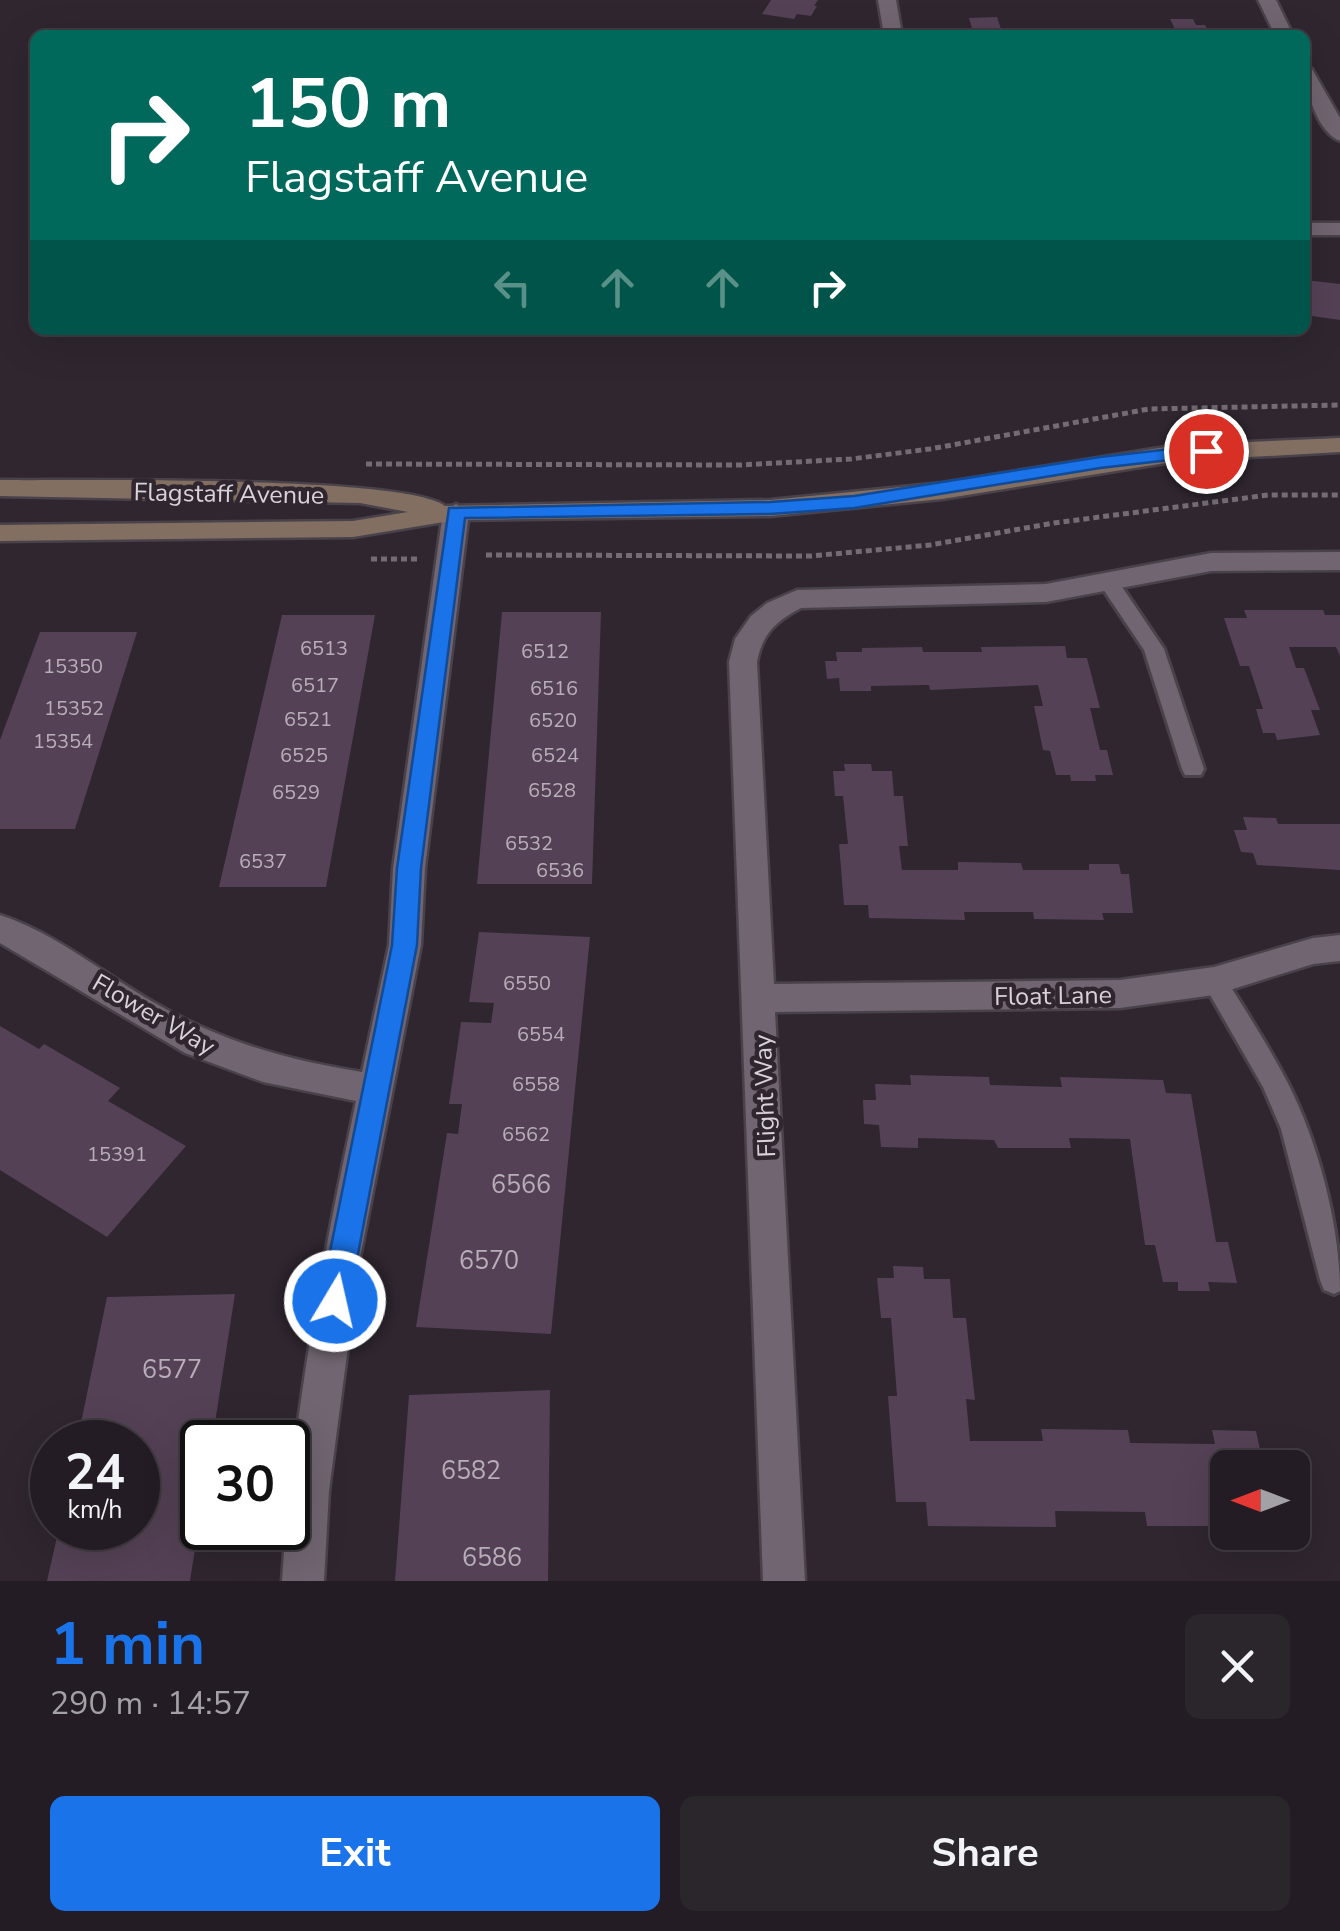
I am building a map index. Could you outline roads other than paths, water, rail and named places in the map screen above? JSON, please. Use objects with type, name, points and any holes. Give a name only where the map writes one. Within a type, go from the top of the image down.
[{"type":"street","points":[[886,0],[892,30]]},
{"type":"street","points":[[1267,0],[1282,30]]},
{"type":"street","points":[[1310,82],[1340,136]]},
{"type":"street","points":[[1310,229],[1340,229]]},
{"type":"street","name":"Flagstaff Avenue","points":[[0,533],[353,529],[456,512],[770,508],[854,502],[1178,453],[1340,445]]},
{"type":"street","name":"Flagstaff Avenue","points":[[0,488],[360,495],[456,512]]},
{"type":"street","points":[[304,1581],[308,1492],[340,1263],[404,945],[409,868],[456,512]]},
{"type":"street","points":[[1109,583],[1211,562],[1340,561]]},
{"type":"street","name":"Flight Way","points":[[784,1581],[743,662],[752,630],[763,618],[797,599],[1005,596],[1109,583]]},
{"type":"street","name":"Flower Way","points":[[0,928],[56,955],[170,1029],[225,1054],[277,1073],[376,1089]]},
{"type":"street","name":"Float Lane","points":[[760,998],[1120,994],[1214,981],[1313,951],[1340,948]]},
{"type":"lane","points":[[1109,583],[1154,649],[1193,769]]},
{"type":"lane","points":[[1214,981],[1274,1082],[1294,1128],[1334,1280]]}]
